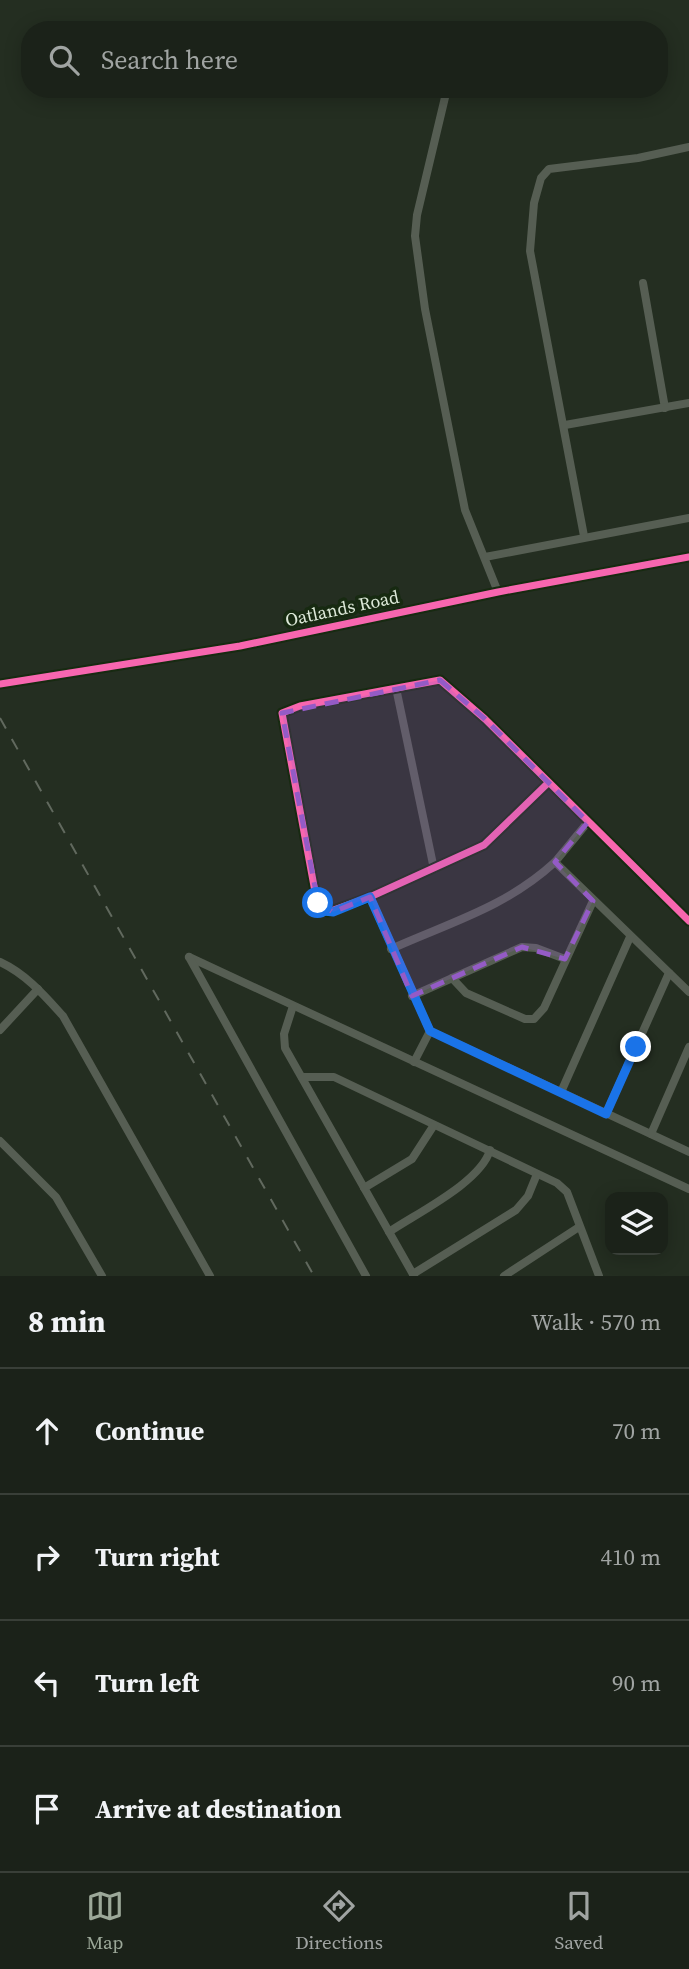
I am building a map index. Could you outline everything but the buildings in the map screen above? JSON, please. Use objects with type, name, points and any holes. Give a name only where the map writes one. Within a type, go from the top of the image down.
[{"type":"street","points":[[445,98],[416,215],[415,236],[425,309],[465,510],[498,592]]},
{"type":"street","points":[[584,536],[530,251],[534,203],[541,178],[546,171],[638,158],[689,147]]},
{"type":"street","points":[[643,283],[665,408]]},
{"type":"street","points":[[565,425],[689,403]]},
{"type":"street","points":[[485,557],[689,518]]},
{"type":"street","name":"Oatlands Road","points":[[0,684],[240,646],[498,592],[689,557]]},
{"type":"street","points":[[548,783],[491,840],[370,897],[333,912],[324,911],[318,903],[282,713],[300,706],[440,680],[485,719],[689,921]]},
{"type":"street","points":[[396,688],[414,788],[434,869]]},
{"type":"street","points":[[391,948],[523,890],[555,862],[589,822]]},
{"type":"street","points":[[555,862],[689,992]]},
{"type":"street","points":[[370,897],[412,996],[430,1031],[689,1152]]},
{"type":"street","points":[[452,978],[473,997],[525,1020],[534,1019],[544,1007],[593,901]]},
{"type":"street","points":[[561,1092],[630,937]]},
{"type":"street","points":[[412,996],[522,947],[536,948],[565,959]]},
{"type":"street","points":[[366,1276],[188,957],[689,1189]]},
{"type":"street","points":[[0,962],[13,968],[38,989],[62,1016],[210,1276]]},
{"type":"street","points":[[606,1114],[669,973]]},
{"type":"street","points":[[0,1030],[38,989]]},
{"type":"street","points":[[293,1006],[284,1041],[414,1275],[516,1210],[528,1196],[537,1174]]},
{"type":"street","points":[[414,1062],[430,1031]]},
{"type":"street","points":[[651,1134],[689,1047]]},
{"type":"street","points":[[302,1077],[334,1077],[490,1150],[567,1192],[599,1276]]},
{"type":"street","points":[[364,1188],[412,1159],[434,1125]]},
{"type":"street","points":[[0,1142],[56,1197],[102,1276]]},
{"type":"street","points":[[389,1232],[471,1178],[487,1160],[490,1150]]},
{"type":"street","points":[[504,1276],[579,1227]]},
{"type":"highlighted area","points":[[440,680],[485,719],[588,822],[555,862],[593,901],[565,959],[522,947],[412,996],[370,897],[333,912],[318,903],[282,713]]},
{"type":"railway","points":[[0,718],[314,1276]]},
{"type":"cycle path","points":[[0,684],[240,646],[498,592],[689,557]]},
{"type":"cycle path","points":[[548,783],[484,845],[370,897],[328,912],[321,907],[316,897],[282,713],[300,706],[440,680],[485,719],[689,921]]},
{"type":"route","points":[[318,903],[324,911],[333,912],[370,897],[412,996],[430,1031],[606,1114],[636,1047]]}]
